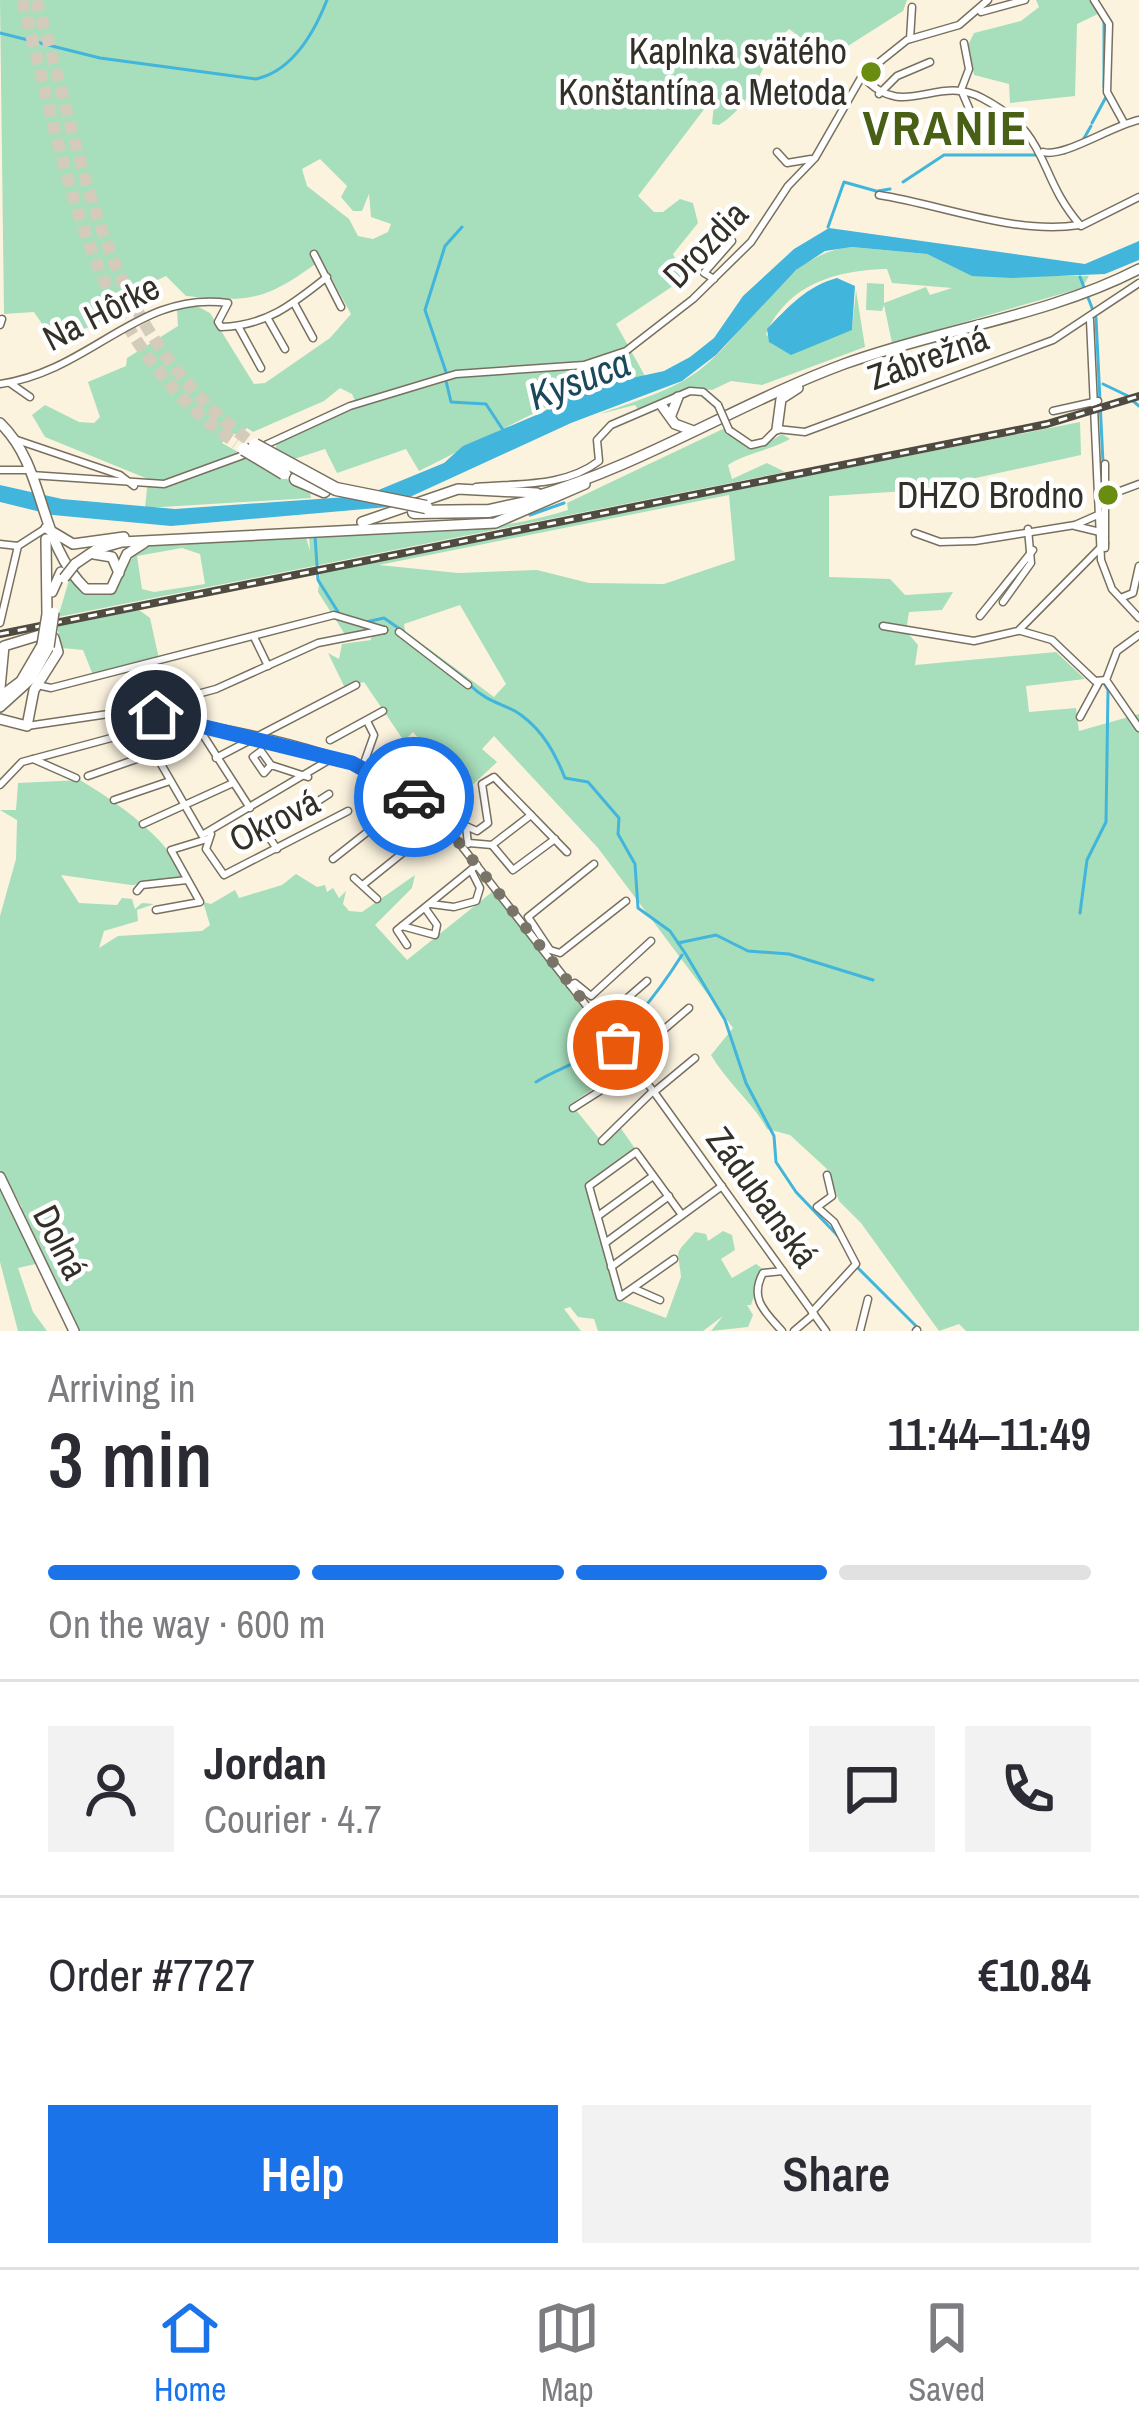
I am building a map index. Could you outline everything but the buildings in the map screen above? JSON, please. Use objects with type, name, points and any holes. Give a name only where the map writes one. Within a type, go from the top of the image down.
[{"type":"highway","points":[[246,444],[315,488],[420,509],[489,511],[544,496]]},
{"type":"highway","points":[[420,509],[526,499]]},
{"type":"main road","points":[[44,522],[73,544],[114,538],[495,523],[798,388],[909,347],[1139,276]]},
{"type":"main road","points":[[75,562],[104,546],[376,520],[441,493],[472,488],[544,496],[875,353],[1086,294]]},
{"type":"main road","points":[[777,429],[779,403],[798,388]]},
{"type":"main road","points":[[678,398],[666,410],[675,424],[691,430]]},
{"type":"main road","points":[[757,405],[774,413],[777,429]]},
{"type":"main road","points":[[0,423],[16,440],[44,522],[50,613]]},
{"type":"main road","points":[[526,499],[585,484]]},
{"type":"main road","points":[[44,522],[86,589],[103,592],[117,582],[129,551],[149,541]]},
{"type":"main road","points":[[0,699],[17,693],[36,674],[63,575],[114,538]]},
{"type":"main road","points":[[75,562],[105,554],[118,566],[117,582]]},
{"type":"main road","points":[[0,699],[1,650],[14,640],[54,638],[57,655],[37,685],[27,726],[0,718]]},
{"type":"main road","points":[[0,699],[26,676],[45,646]]},
{"type":"main road","points":[[1,677],[11,686],[26,676]]},
{"type":"main road","name":"Dolná","points":[[0,1177],[74,1331]]},
{"type":"street","points":[[978,13],[988,0]]},
{"type":"street","points":[[1025,0],[910,39],[862,76],[879,94],[960,91],[981,97],[1023,125],[1043,152],[1046,175],[1078,225]]},
{"type":"street","points":[[1094,0],[1109,24],[1107,92],[1124,123]]},
{"type":"street","points":[[910,39],[912,7]]},
{"type":"street","points":[[960,91],[966,87],[969,69],[964,43]]},
{"type":"street","points":[[879,94],[897,76],[931,62]]},
{"type":"street","name":"Drozdia","points":[[134,486],[200,474],[350,406],[446,378],[569,367],[619,354],[714,279],[748,245],[788,186],[815,158],[862,76]]},
{"type":"street","points":[[960,91],[971,117],[967,125]]},
{"type":"street","points":[[1043,152],[1063,152],[1139,120]]},
{"type":"street","points":[[777,152],[789,163],[815,158]]},
{"type":"street","points":[[879,195],[955,208],[1002,224],[1078,225],[1093,224],[1139,197]]},
{"type":"street","points":[[714,279],[704,273],[732,241]]},
{"type":"street","points":[[314,254],[341,307]]},
{"type":"street","name":"Zábrežná","points":[[678,398],[704,392],[718,405],[729,430],[751,445],[764,442],[777,429],[805,432],[1040,346],[1093,317],[1139,276]]},
{"type":"street","points":[[261,368],[238,326],[268,320],[327,277]]},
{"type":"street","name":"Na Hôrke","points":[[0,384],[76,361],[150,313],[184,300],[228,303],[218,324],[238,326]]},
{"type":"street","points":[[294,303],[313,338]]},
{"type":"street","points":[[1093,317],[1106,574],[1138,616]]},
{"type":"street","points":[[268,320],[285,349]]},
{"type":"street","points":[[10,383],[30,398]]},
{"type":"street","points":[[1053,410],[1098,401]]},
{"type":"street","points":[[472,488],[520,486],[575,474],[599,460],[602,433],[666,410]]},
{"type":"street","points":[[16,440],[120,475],[134,486]]},
{"type":"street","points":[[1104,544],[1100,514],[1105,464]]},
{"type":"street","points":[[0,470],[134,486]]},
{"type":"street","points":[[1103,497],[1139,484]]},
{"type":"street","points":[[914,533],[950,543],[1075,525],[1100,514]]},
{"type":"street","points":[[2,622],[18,546],[44,522]]},
{"type":"street","points":[[1075,525],[1100,532]]},
{"type":"street","points":[[1003,602],[1029,568],[1033,550],[1028,530]]},
{"type":"street","points":[[0,544],[18,546]]},
{"type":"street","points":[[1018,631],[1104,544]]},
{"type":"street","points":[[980,616],[1033,550]]},
{"type":"street","points":[[1122,598],[1133,593],[1139,566]]},
{"type":"street","points":[[1110,574],[1122,598]]},
{"type":"street","points":[[0,588],[10,589]]},
{"type":"street","points":[[27,726],[130,712],[216,689],[318,643],[384,631],[334,615],[51,688],[37,685]]},
{"type":"street","points":[[883,626],[974,641],[1018,631],[1052,640],[1103,681],[1139,728]]},
{"type":"street","points":[[399,632],[468,685]]},
{"type":"street","points":[[1080,717],[1117,651],[1139,635]]},
{"type":"street","points":[[254,637],[268,666]]},
{"type":"street","points":[[216,758],[356,685]]},
{"type":"street","points":[[331,740],[383,711]]},
{"type":"street","points":[[130,712],[183,809],[208,834]]},
{"type":"street","name":"Zádubanská","points":[[130,712],[363,766],[413,796],[440,820],[466,846],[474,867],[535,935],[654,1092],[826,1331]]},
{"type":"street","points":[[363,766],[374,735],[367,721]]},
{"type":"street","points":[[0,779],[11,768],[33,759],[126,734],[134,724]]},
{"type":"street","points":[[196,724],[250,808]]},
{"type":"street","points":[[382,776],[404,743]]},
{"type":"street","points":[[88,776],[151,754]]},
{"type":"street","points":[[156,910],[200,902],[171,850],[208,834],[334,758]]},
{"type":"street","points":[[33,759],[76,778]]},
{"type":"street","points":[[271,765],[308,777]]},
{"type":"street","points":[[364,884],[464,802],[449,781],[440,784],[423,767]]},
{"type":"street","points":[[532,815],[492,845],[466,846],[466,826],[479,830],[489,820],[482,789],[488,778],[507,785],[567,852]]},
{"type":"street","points":[[114,800],[166,782]]},
{"type":"street","points":[[143,824],[233,783]]},
{"type":"street","points":[[277,849],[268,834],[328,794]]},
{"type":"street","points":[[333,859],[413,796]]},
{"type":"street","name":"Okrová","points":[[208,834],[206,849],[224,875],[348,811]]},
{"type":"street","points":[[492,845],[514,870],[554,839]]},
{"type":"street","points":[[594,864],[530,915],[535,935],[553,953],[560,952],[626,901]]},
{"type":"street","points":[[407,945],[397,932],[402,926],[474,867],[481,887],[476,902],[454,908],[428,906]]},
{"type":"street","points":[[354,878],[376,899]]},
{"type":"street","points":[[137,891],[142,885],[187,880]]},
{"type":"street","points":[[402,926],[420,934],[437,933],[428,906]]},
{"type":"street","points":[[571,985],[578,984],[591,996],[651,941]]},
{"type":"street","points":[[600,1022],[638,994],[646,981]]},
{"type":"street","points":[[615,1041],[626,1041],[640,1050],[689,1008]]},
{"type":"street","points":[[602,1141],[695,1058]]},
{"type":"street","points":[[573,1108],[635,1068]]},
{"type":"street","points":[[674,1259],[622,1299],[589,1186],[636,1152],[682,1215]]},
{"type":"street","points":[[794,1331],[856,1266],[834,1222],[817,1207],[832,1196],[827,1175]]},
{"type":"street","points":[[597,1217],[653,1176]]},
{"type":"street","points":[[611,1267],[722,1186]]},
{"type":"street","points":[[604,1243],[669,1196]]},
{"type":"street","points":[[782,1331],[758,1303],[755,1290],[764,1273],[783,1270]]},
{"type":"street","points":[[635,1289],[660,1300]]},
{"type":"street","points":[[860,1331],[868,1299]]},
{"type":"green space","points":[[0,0],[907,0],[903,11],[829,58],[789,29],[733,115],[719,125],[712,124],[715,95],[638,196],[654,212],[663,212],[680,199],[693,203],[698,223],[673,254],[685,278],[616,324],[645,376],[582,389],[419,471],[406,449],[337,473],[325,449],[291,460],[275,451],[277,443],[358,407],[352,394],[340,388],[324,401],[253,432],[247,428],[239,435],[231,433],[222,443],[310,492],[311,498],[145,508],[148,479],[45,437],[32,415],[45,405],[79,422],[94,423],[100,417],[88,382],[126,366],[127,358],[178,326],[177,310],[191,303],[210,313],[254,384],[265,383],[330,338],[351,314],[321,260],[287,283],[244,298],[186,296],[166,276],[141,288],[112,316],[55,343],[34,312],[4,314]],"holes":[[[320,159],[347,186],[341,197],[353,211],[362,211],[369,194],[371,217],[391,224],[388,232],[373,239],[358,236],[349,219],[307,186],[302,169]]]},
{"type":"green space","points":[[1036,0],[1090,0],[1098,14],[1077,24],[1075,96],[1010,103],[1009,84],[974,75],[968,45],[974,33],[1021,21],[1039,7]]},
{"type":"green space","points":[[852,247],[927,254],[973,276],[1089,276],[1082,288],[892,343],[884,305],[882,311],[866,310],[867,283],[884,284],[884,303],[926,287],[930,295],[952,288],[892,283],[887,269],[833,277],[787,302],[766,334],[777,347],[852,330],[856,290],[865,347],[762,385],[731,381],[712,390],[692,388],[639,411],[635,405],[600,414],[691,376],[720,352],[787,278],[828,252]]},
{"type":"green space","points":[[1080,422],[1081,455],[921,490],[829,496],[829,577],[890,579],[905,595],[953,592],[942,610],[909,612],[906,631],[918,645],[915,665],[1056,652],[1085,679],[1026,686],[1029,712],[1076,708],[1079,731],[1139,714],[1139,1331],[966,1331],[959,1324],[939,1331],[861,1223],[839,1201],[827,1169],[790,1135],[767,1129],[718,1065],[711,1055],[733,1028],[598,848],[494,736],[482,749],[497,762],[466,791],[413,732],[404,741],[364,682],[345,688],[328,653],[339,659],[342,644],[371,640],[371,633],[346,636],[318,592],[320,572]],"holes":[[[729,495],[735,560],[664,584],[589,583],[537,570],[458,573],[379,565]],[[460,605],[506,684],[494,697],[405,631],[404,624]]]},
{"type":"green space","points":[[725,428],[747,448],[763,446],[782,434],[790,439],[728,465],[732,479],[767,463],[785,472],[58,617],[70,577],[92,595],[110,592],[142,545],[305,534],[310,551],[309,537],[504,525],[568,510],[567,503]],"holes":[[[182,548],[200,554],[205,584],[154,592],[142,589],[137,556]]]},
{"type":"green space","points":[[139,610],[150,618],[159,659],[93,675],[83,650],[62,648],[57,626]]},
{"type":"green space","points":[[80,780],[141,823],[189,881],[131,885],[61,875],[79,903],[117,905],[122,898],[132,899],[135,909],[142,903],[154,904],[137,910],[138,921],[104,931],[99,948],[118,936],[202,931],[210,925],[203,902],[211,904],[235,890],[239,898],[282,885],[296,874],[317,887],[325,885],[327,892],[333,888],[339,898],[346,891],[343,904],[349,911],[362,912],[415,875],[412,888],[375,925],[407,960],[497,888],[632,1067],[627,1065],[571,1104],[602,1142],[620,1127],[636,1150],[587,1186],[619,1300],[666,1318],[681,1277],[680,1249],[695,1232],[706,1234],[708,1241],[723,1231],[732,1235],[735,1250],[721,1259],[732,1278],[756,1264],[763,1269],[751,1305],[747,1305],[753,1315],[748,1327],[711,1331],[723,1316],[703,1331],[598,1331],[594,1319],[578,1317],[570,1307],[564,1309],[581,1331],[70,1331],[40,1263],[18,1268],[33,1312],[47,1331],[18,1331],[0,1262],[0,1182],[18,1210],[22,1207],[0,1170],[0,916],[16,859],[17,820],[0,810],[16,810],[18,783]]},
{"type":"water","points":[[829,228],[1085,264],[1139,241],[1139,260],[1105,274],[1013,278],[972,276],[927,254],[852,247],[825,251],[796,270],[716,355],[682,381],[571,423],[388,507],[171,526],[53,515],[0,502],[0,485],[62,499],[175,509],[376,491],[444,463],[463,446],[541,413],[582,389],[664,371],[690,357],[714,338],[743,296],[794,249]]},
{"type":"water","points":[[837,278],[855,286],[852,330],[791,355],[769,342],[767,329],[790,305]]},
{"type":"waterway","points":[[0,33],[100,58],[256,79],[291,59],[327,0]]},
{"type":"waterway","points":[[1104,20],[1104,87]]},
{"type":"waterway","points":[[1092,123],[1106,97]]},
{"type":"waterway","points":[[1083,140],[1091,126]]},
{"type":"waterway","points":[[1044,156],[1065,153]]},
{"type":"waterway","points":[[903,182],[944,155],[1038,155]]},
{"type":"waterway","points":[[828,227],[844,182],[876,191]]},
{"type":"waterway","points":[[878,191],[890,189]]},
{"type":"waterway","points":[[446,372],[425,310],[445,246],[462,227]]},
{"type":"waterway","points":[[1080,277],[1096,318],[1103,463]]},
{"type":"waterway","points":[[446,381],[451,402],[486,404],[505,433]]},
{"type":"waterway","points":[[1103,384],[1128,396]]},
{"type":"waterway","points":[[1133,401],[1139,406]]},
{"type":"waterway","points":[[530,515],[564,503]]},
{"type":"waterway","points":[[315,536],[318,580],[340,615]]},
{"type":"waterway","points":[[366,622],[384,618],[404,632]]},
{"type":"waterway","points":[[416,642],[465,679]]},
{"type":"waterway","points":[[1080,913],[1087,860],[1106,822],[1108,690],[1103,681],[1116,649]]},
{"type":"waterway","points":[[471,686],[529,721],[565,778],[588,782],[619,818],[618,834],[635,864],[638,908],[670,931],[685,953],[725,1020],[746,1083],[774,1136],[776,1162],[796,1192],[838,1236]]},
{"type":"waterway","points":[[678,943],[716,935],[748,951],[789,954],[873,980]]},
{"type":"waterway","points":[[536,1082],[615,1037],[651,999],[682,955]]},
{"type":"waterway","points":[[855,1265],[919,1329]]},
{"type":"tunnel","points":[[22,0],[69,184],[114,301],[145,354],[186,401],[236,443]]},
{"type":"tunnel","points":[[36,0],[86,182],[129,294],[159,346],[198,394],[247,439]]},
{"type":"railway","points":[[0,634],[1047,424],[1139,396]]},
{"type":"way so far","points":[[414,797],[449,830],[618,1045]]},
{"type":"place","name":"Kaplnka svätého Konštantína a Metoda","points":[[871,72]]},
{"type":"place","name":"DHZO Brodno","points":[[1108,495]]},
{"type":"district","name":"VRANIE","points":[[946,128]]},
{"type":"route","points":[[156,715],[363,766],[414,797]]},
{"type":"water label","name":"Kysuca","points":[[579,379]]}]
